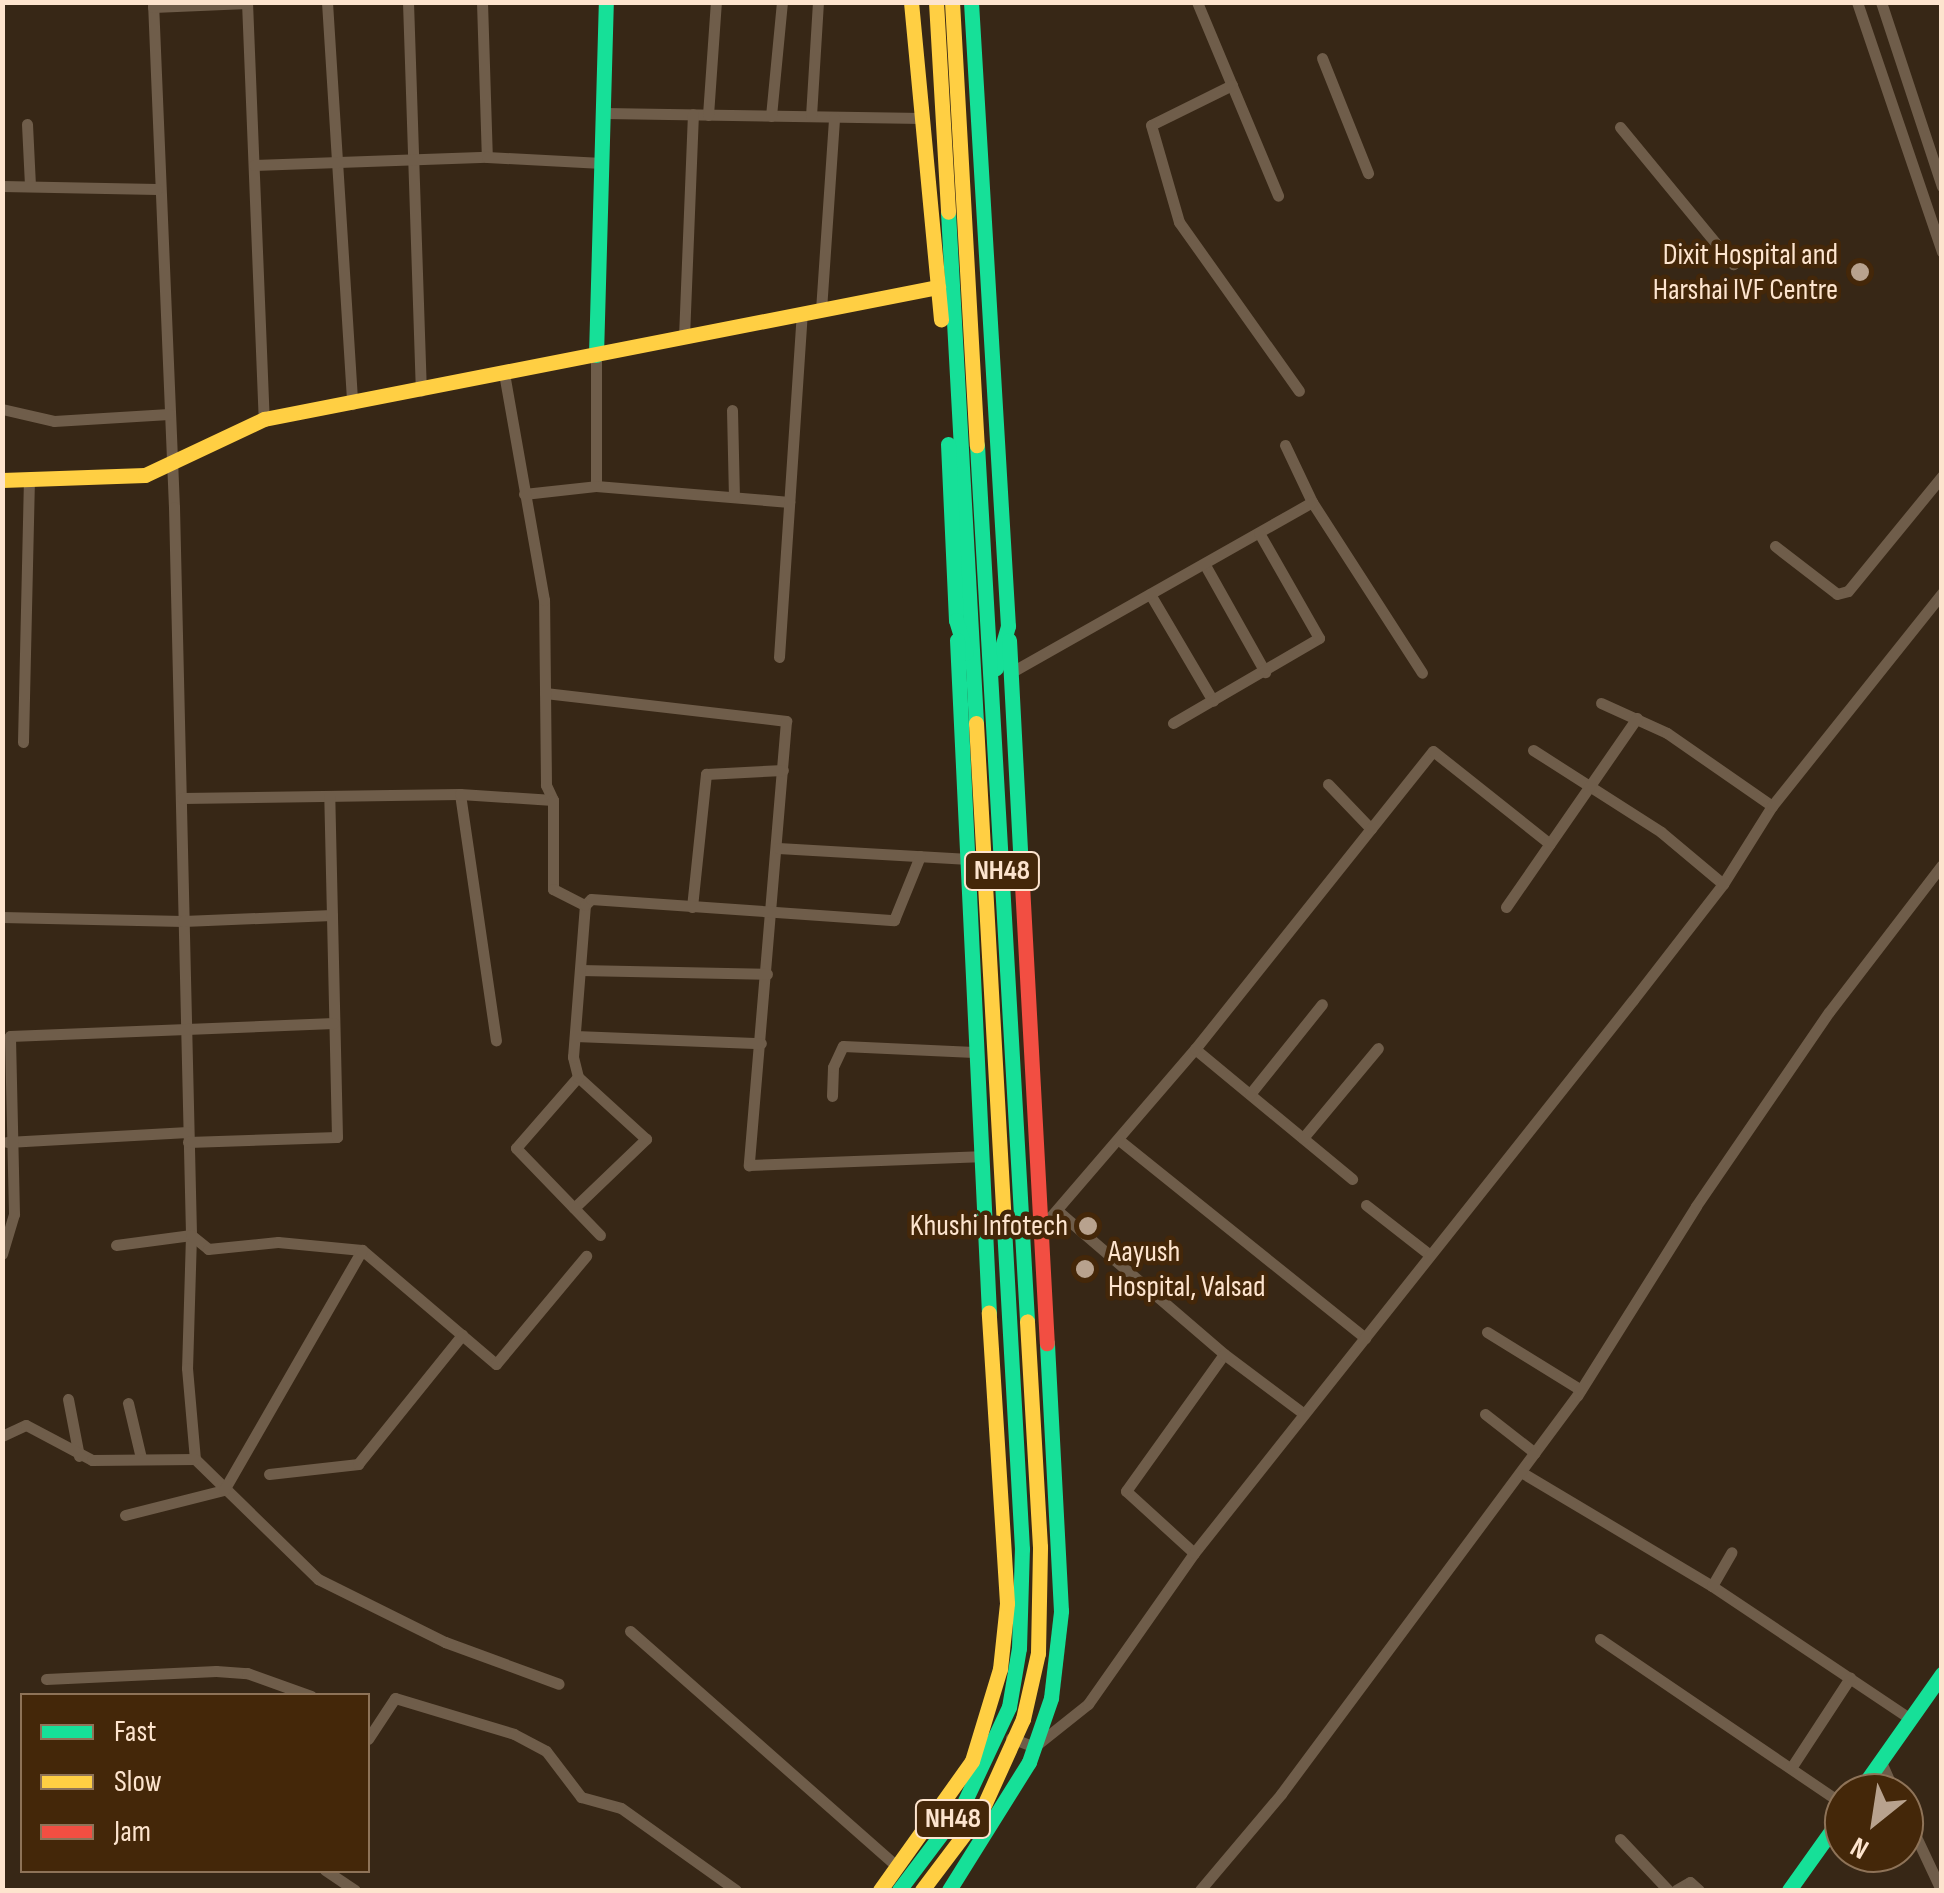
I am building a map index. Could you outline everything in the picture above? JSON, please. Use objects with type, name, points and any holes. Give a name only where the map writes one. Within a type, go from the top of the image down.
[{"type":"main road","points":[[596,355],[606,2]]},
{"type":"main road","points":[[880,1890],[993,1732],[1007,1603],[979,1156],[969,859],[938,287],[911,2]]},
{"type":"main road","name":"NH48","points":[[922,1890],[980,1812],[1014,1742],[1038,1653],[1040,1547],[936,2]]},
{"type":"main road","name":"NH48","points":[[899,1890],[963,1805],[993,1732],[1019,1648],[1022,1548],[994,1030],[983,687],[952,2]]},
{"type":"main road","points":[[949,1890],[1034,1747],[1050,1698],[1061,1611],[972,2]]},
{"type":"main road","points":[[912,20],[937,22]]},
{"type":"main road","points":[[2,480],[146,475],[172,466],[264,419],[938,287]]},
{"type":"main road","points":[[956,620],[983,687]]},
{"type":"main road","points":[[983,687],[1008,626]]},
{"type":"main road","points":[[974,1030],[994,1030]]},
{"type":"main road","points":[[1873,1773],[1942,1674]]},
{"type":"main road","points":[[1789,1890],[1824,1841]]},
{"type":"street","points":[[327,2],[352,404]]},
{"type":"street","points":[[408,2],[417,159],[421,391]]},
{"type":"street","points":[[482,2],[487,157]]},
{"type":"street","points":[[708,115],[716,2]]},
{"type":"street","points":[[772,116],[782,2]]},
{"type":"street","points":[[812,116],[818,2]]},
{"type":"street","points":[[1196,2],[1278,196]]},
{"type":"street","points":[[1858,2],[1942,252]]},
{"type":"street","points":[[1881,2],[1942,186]]},
{"type":"street","points":[[264,419],[247,3],[153,5],[182,798],[191,1235],[187,1368],[195,1459],[318,1579],[446,1642],[560,1684]]},
{"type":"street","points":[[1322,58],[1368,172]]},
{"type":"street","points":[[1232,85],[1152,125],[1178,222],[1299,391]]},
{"type":"street","points":[[604,113],[922,118]]},
{"type":"street","points":[[684,337],[694,114]]},
{"type":"street","points":[[821,310],[834,116]]},
{"type":"street","points":[[27,124],[30,186]]},
{"type":"street","points":[[1620,127],[1733,264]]},
{"type":"street","points":[[254,165],[487,157],[602,163]]},
{"type":"street","points":[[2,186],[158,189]]},
{"type":"street","points":[[779,657],[802,314]]},
{"type":"street","points":[[596,355],[596,486]]},
{"type":"street","points":[[504,374],[544,600],[546,785],[553,800],[553,890],[584,905]]},
{"type":"street","points":[[2,408],[54,421],[169,414]]},
{"type":"street","points":[[732,410],[734,497]]},
{"type":"street","points":[[1285,445],[1312,502],[1422,673]]},
{"type":"street","points":[[1775,546],[1837,594],[1848,592],[1942,476]]},
{"type":"street","points":[[23,742],[29,479]]},
{"type":"street","points":[[524,494],[596,486],[789,502]]},
{"type":"street","points":[[1010,673],[1312,502]]},
{"type":"street","points":[[1174,723],[1319,638],[1259,533]]},
{"type":"street","points":[[1204,566],[1265,672]]},
{"type":"street","points":[[993,1732],[1034,1747],[1088,1704],[1194,1553],[1723,884],[1772,806],[1942,592]]},
{"type":"street","points":[[1150,594],[1213,702]]},
{"type":"street","points":[[544,693],[781,716],[783,770],[778,848],[749,1165],[979,1156]]},
{"type":"street","points":[[1601,703],[1637,718],[1772,806]]},
{"type":"street","points":[[1506,907],[1637,718]]},
{"type":"street","points":[[1040,1229],[1059,1212],[1195,1049],[1434,750],[1550,844]]},
{"type":"street","points":[[1533,750],[1661,832],[1723,884]]},
{"type":"street","points":[[692,908],[706,774],[783,770]]},
{"type":"street","points":[[1328,784],[1371,829]]},
{"type":"street","points":[[182,798],[460,794],[553,800]]},
{"type":"street","points":[[460,794],[496,1040]]},
{"type":"street","points":[[6,1142],[337,1137],[329,796]]},
{"type":"street","points":[[778,848],[969,859]]},
{"type":"street","points":[[574,1208],[646,1140],[578,1076],[574,1036],[584,905],[591,899],[894,920],[920,856]]},
{"type":"street","points":[[1200,1890],[1281,1794],[1581,1390],[1707,1190],[1920,890],[1942,865]]},
{"type":"street","points":[[2,917],[183,921],[332,915]]},
{"type":"street","points":[[580,970],[767,974]]},
{"type":"street","points":[[1250,1094],[1322,1004]]},
{"type":"street","points":[[2,1254],[14,1214],[6,1142],[10,1036],[184,1024],[334,1023]]},
{"type":"street","points":[[574,1036],[761,1043]]},
{"type":"street","points":[[832,1096],[833,1067],[844,1046],[974,1052]]},
{"type":"street","points":[[1303,1138],[1378,1048]]},
{"type":"street","points":[[1195,1049],[1352,1179]]},
{"type":"street","points":[[578,1076],[516,1148],[600,1236]]},
{"type":"street","points":[[1120,1140],[1366,1338]]},
{"type":"street","points":[[1366,1204],[1430,1254]]},
{"type":"street","points":[[1059,1212],[1224,1354],[1303,1413]]},
{"type":"street","points":[[116,1245],[191,1235],[208,1249],[278,1242],[362,1250],[496,1364],[586,1256]]},
{"type":"street","points":[[125,1515],[224,1490],[362,1250]]},
{"type":"street","points":[[1487,1332],[1581,1390]]},
{"type":"street","points":[[269,1474],[358,1464],[462,1335]]},
{"type":"street","points":[[1194,1553],[1126,1491],[1224,1354]]},
{"type":"street","points":[[68,1399],[79,1456]]},
{"type":"street","points":[[128,1404],[141,1458]]},
{"type":"street","points":[[1484,1414],[1535,1453]]},
{"type":"street","points":[[2,1436],[26,1425],[79,1456],[195,1459]]},
{"type":"street","points":[[1521,1472],[1712,1586],[1911,1719]]},
{"type":"street","points":[[1712,1586],[1732,1552]]},
{"type":"street","points":[[630,1631],[898,1868]]},
{"type":"street","points":[[1600,1638],[1824,1791]]},
{"type":"street","points":[[46,1678],[216,1671],[247,1674],[302,1693]]},
{"type":"street","points":[[1791,1768],[1850,1678]]},
{"type":"street","points":[[370,1731],[396,1698],[514,1734],[546,1750],[581,1798],[621,1808],[736,1890]]},
{"type":"street","points":[[1881,1762],[1886,1773]]},
{"type":"street","points":[[1620,1839],[1668,1890]]},
{"type":"street","points":[[1924,1854],[1941,1890]]},
{"type":"street","points":[[330,1873],[355,1890]]},
{"type":"street","points":[[1676,1890],[1690,1882],[1699,1890]]},
{"type":"traffic: fast","points":[[596,355],[606,2]]},
{"type":"traffic: fast","points":[[971,2],[1008,626],[996,668]]},
{"type":"traffic: fast","points":[[948,212],[976,723]]},
{"type":"traffic: fast","points":[[948,444],[956,620],[966,653]]},
{"type":"traffic: fast","points":[[977,445],[1027,1321]]},
{"type":"traffic: fast","points":[[957,640],[989,1313]]},
{"type":"traffic: fast","points":[[1009,640],[1021,866]]},
{"type":"traffic: fast","points":[[899,1890],[963,1805],[1009,1707],[1019,1648],[1022,1549],[1004,1226]]},
{"type":"traffic: fast","points":[[949,1890],[1029,1762],[1051,1698],[1061,1611],[1047,1343]]},
{"type":"traffic: fast","points":[[1872,1773],[1942,1674]]},
{"type":"traffic: fast","points":[[1789,1890],[1824,1841]]},
{"type":"traffic: slow","points":[[911,2],[941,320]]},
{"type":"traffic: slow","points":[[936,2],[948,212]]},
{"type":"traffic: slow","points":[[952,2],[977,445]]},
{"type":"traffic: slow","points":[[2,480],[145,475],[264,419],[938,287]]},
{"type":"traffic: slow","points":[[976,723],[1004,1226]]},
{"type":"traffic: slow","points":[[880,1890],[972,1761],[1000,1669],[1007,1603],[989,1313]]},
{"type":"traffic: slow","points":[[922,1890],[981,1812],[1023,1719],[1038,1653],[1040,1547],[1027,1321]]},
{"type":"traffic: jam","points":[[1021,866],[1047,1343]]},
{"type":"place","name":"Dixit Hospital and Harshai IVF Centre","points":[[1860,272]]},
{"type":"place","name":"Khushi Infotech","points":[[1088,1226]]},
{"type":"place","name":"Aayush Hospital, Valsad","points":[[1085,1269]]}]
